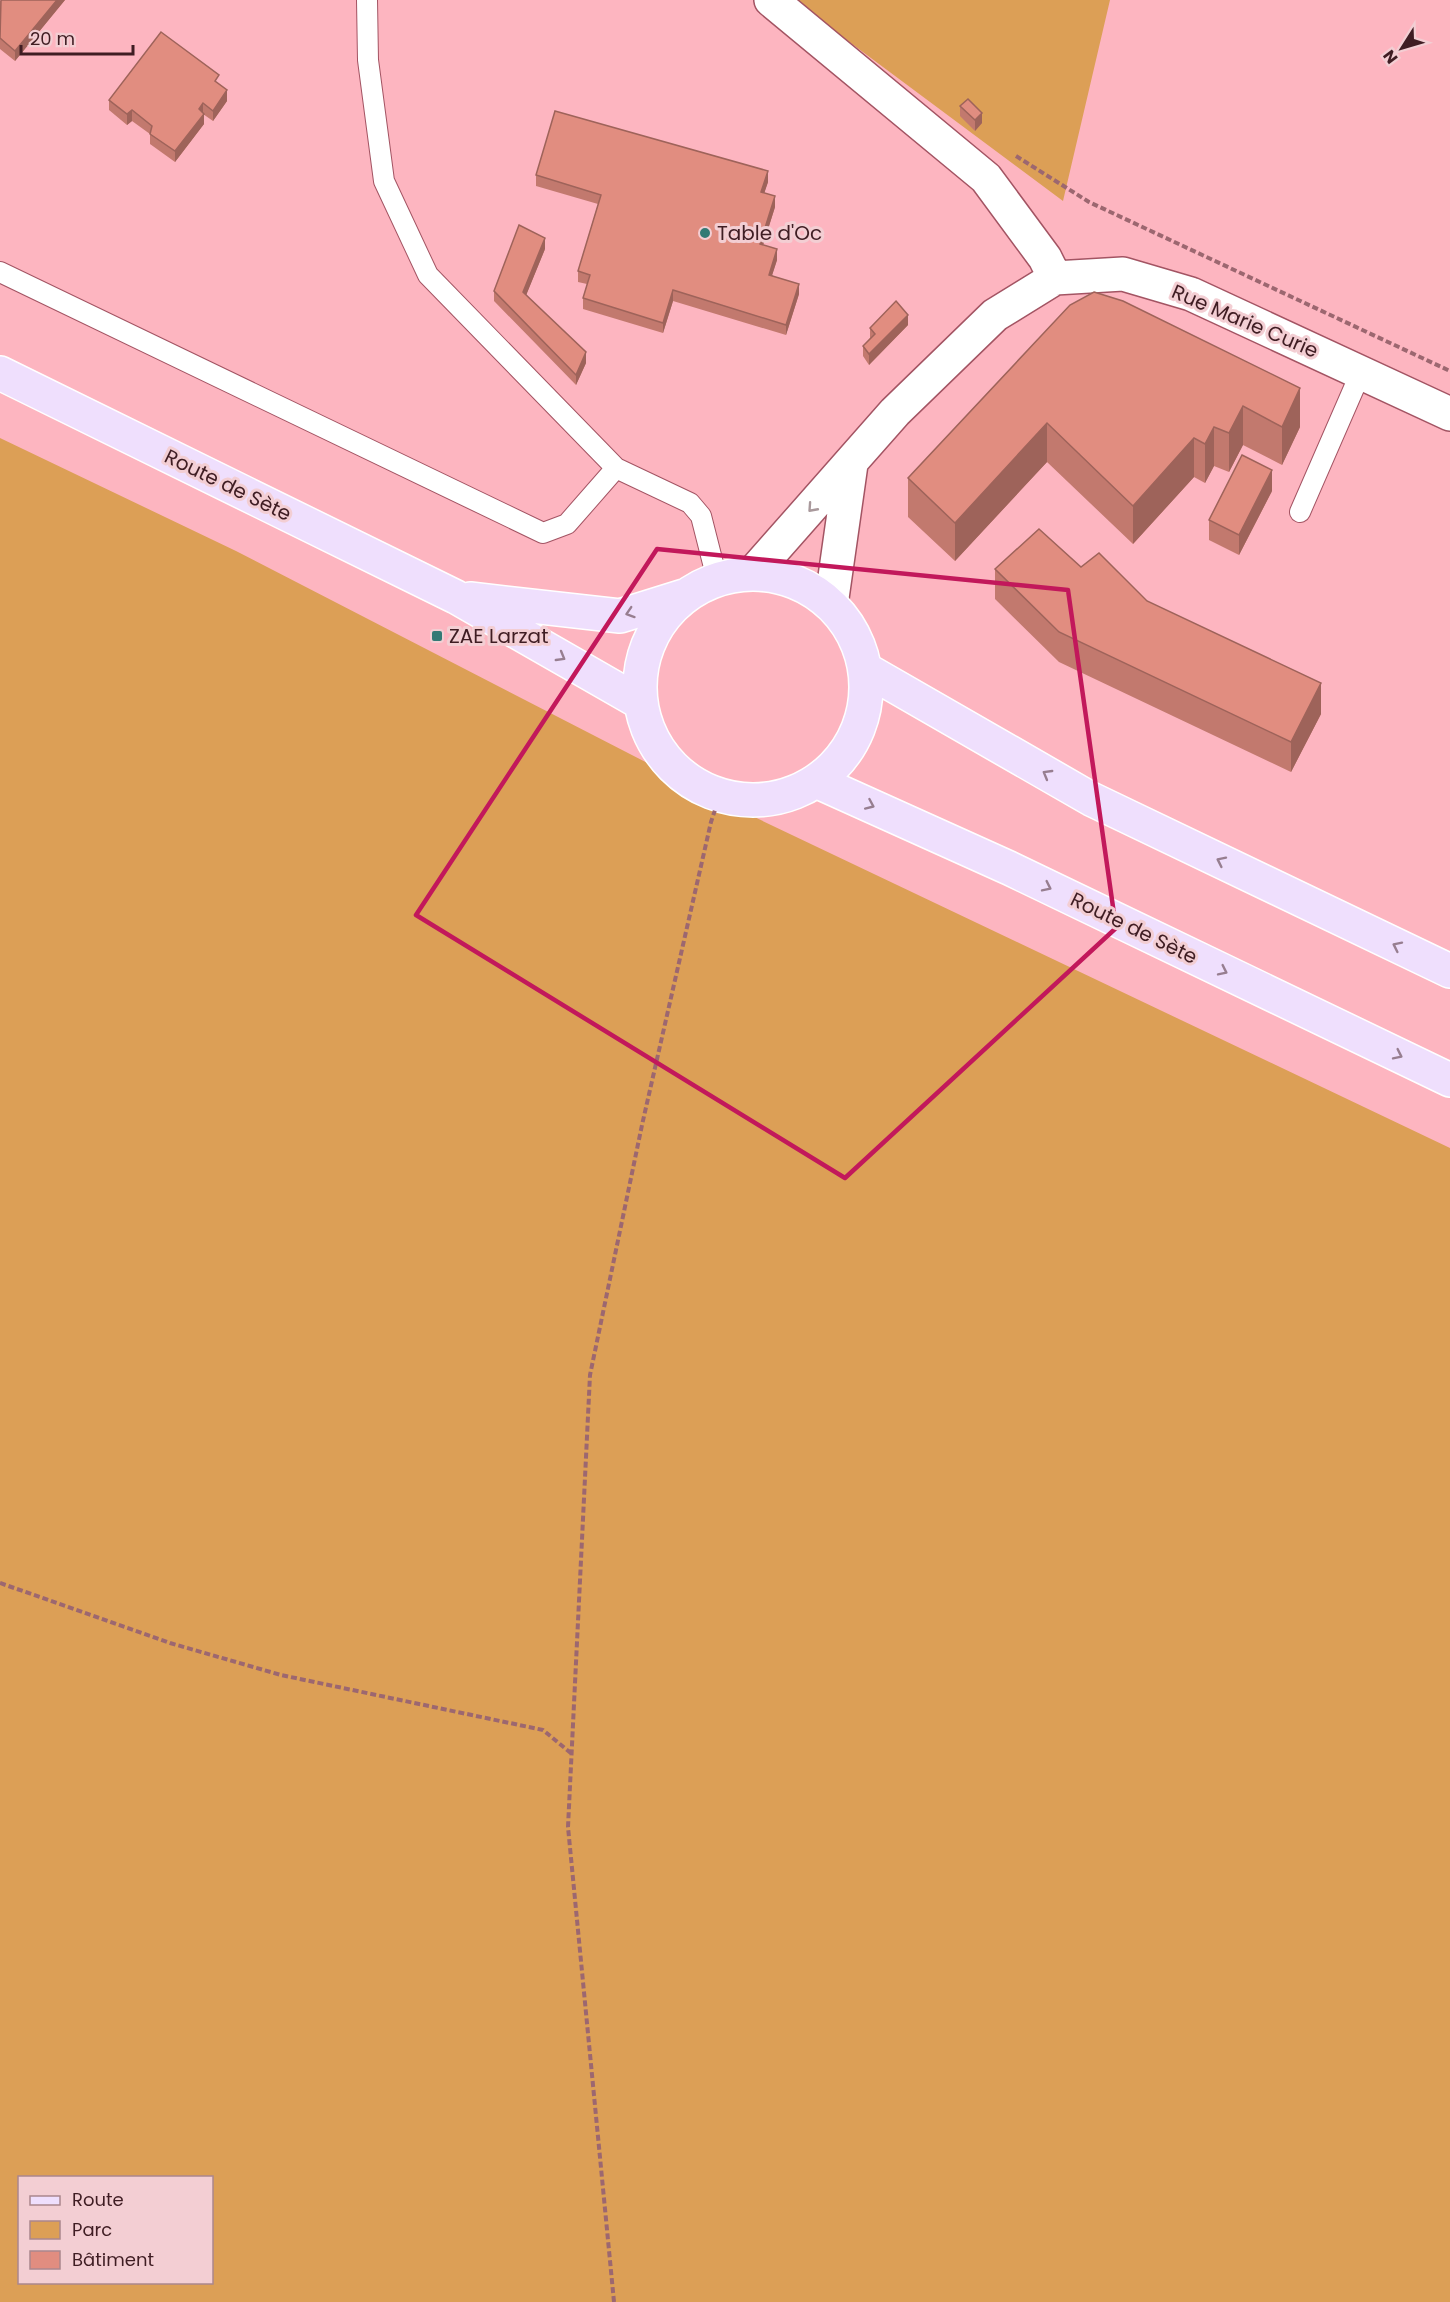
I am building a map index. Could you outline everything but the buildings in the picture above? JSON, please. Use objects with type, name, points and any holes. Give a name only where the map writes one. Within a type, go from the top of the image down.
[{"type":"main road","name":"Route de Sète","points":[[0,373],[456,597],[641,703]]},
{"type":"main road","name":"Route de Sète","points":[[456,597],[620,616],[686,595],[717,579],[753,573],[790,580],[808,588],[831,605],[853,633],[865,669],[866,701],[857,732],[840,759],[816,781],[786,795],[753,800],[720,795],[699,786],[679,772],[661,753],[648,729],[641,703],[641,672],[649,643],[664,616],[686,595]]},
{"type":"main road","points":[[865,669],[1091,799],[1450,971]]},
{"type":"main road","name":"Route de Sète","points":[[816,781],[1009,868],[1450,1080]]},
{"type":"street","points":[[771,0],[986,178],[1045,258],[1055,278]]},
{"type":"street","name":"Rue Marie Curie","points":[[753,573],[895,412],[995,315],[1055,278],[1123,274],[1191,294],[1450,414]]},
{"type":"street","points":[[831,605],[851,464]]},
{"type":"lane","points":[[367,0],[368,60],[384,181],[428,275],[616,468],[690,503],[701,516],[717,579]]},
{"type":"lane","points":[[0,272],[543,532],[567,524],[616,468]]},
{"type":"lane","points":[[1300,512],[1361,372]]},
{"type":"path","points":[[986,178],[1008,150],[1089,202],[1450,371]]},
{"type":"path","points":[[614,2302],[568,1827],[590,1375],[642,1125],[711,822],[720,795]]},
{"type":"path","points":[[0,1583],[170,1643],[281,1675],[543,1730],[572,1754]]},
{"type":"highlighted area","points":[[657,549],[1068,590],[1116,928],[845,1178],[416,915]]},
{"type":"green space","points":[[793,0],[1110,0],[1063,201]]},
{"type":"green space","points":[[0,438],[236,551],[727,804],[1450,1148],[1450,2302],[0,2302]]},
{"type":"place","name":"Table d'Oc","points":[[705,233]]},
{"type":"place","name":"ZAE Larzat","points":[[437,636]]}]
